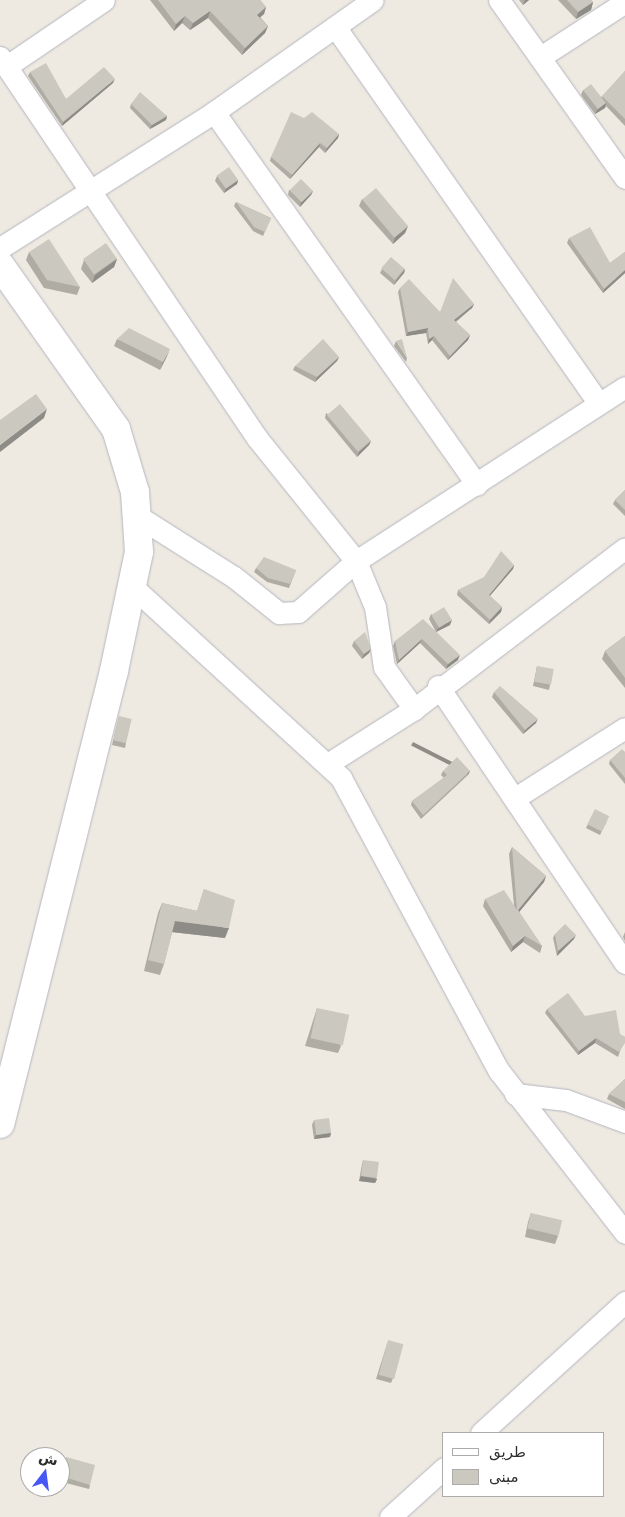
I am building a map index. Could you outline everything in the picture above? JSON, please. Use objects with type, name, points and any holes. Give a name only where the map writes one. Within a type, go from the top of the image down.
[{"type":"main road","points":[[0,264],[116,429],[139,517],[134,588],[0,1124]]},
{"type":"street","points":[[104,0],[3,62],[258,438],[356,561],[375,607],[384,667],[414,709]]},
{"type":"street","points":[[0,248],[91,193],[214,112],[336,28],[373,0]]},
{"type":"street","points":[[499,0],[542,56],[625,178]]},
{"type":"street","points":[[542,56],[625,2]]},
{"type":"street","points":[[336,28],[598,402]]},
{"type":"street","points":[[214,112],[477,485]]},
{"type":"street","points":[[139,517],[234,577],[278,613],[298,612],[356,561],[477,485],[598,402],[625,387]]},
{"type":"street","points":[[329,764],[414,709],[438,686],[625,548]]},
{"type":"street","points":[[134,588],[329,764],[354,796],[470,1023],[515,1094],[625,1233]]},
{"type":"street","points":[[438,686],[625,963]]},
{"type":"street","points":[[515,798],[625,728]]},
{"type":"street","points":[[515,1094],[566,1100],[625,1122]]},
{"type":"street","points":[[482,1432],[625,1302]]},
{"type":"street","points":[[390,1517],[442,1470]]},
{"type":"building","points":[[158,0],[260,0],[266,7],[257,15],[268,26],[245,48],[210,11],[193,23],[185,16],[176,24]]},
{"type":"building","points":[[567,0],[591,0],[593,2],[578,12]]},
{"type":"building","points":[[46,63],[66,99],[104,67],[115,79],[63,122],[30,72]]},
{"type":"building","points":[[625,71],[625,119],[602,96]]},
{"type":"building","points":[[591,84],[606,103],[598,109],[583,90]]},
{"type":"building","points":[[140,92],[167,116],[152,125],[131,104]]},
{"type":"building","points":[[291,112],[304,118],[312,112],[339,134],[327,148],[320,143],[292,175],[271,157]]},
{"type":"building","points":[[229,167],[238,180],[226,189],[217,176]]},
{"type":"building","points":[[301,179],[313,191],[302,202],[290,190]]},
{"type":"building","points":[[376,188],[408,226],[394,238],[362,200]]},
{"type":"building","points":[[236,202],[271,218],[265,232],[254,227]]},
{"type":"building","points":[[590,227],[610,263],[625,252],[625,270],[604,289],[569,238]]},
{"type":"building","points":[[49,239],[80,287],[47,280],[29,252]]},
{"type":"building","points":[[106,243],[117,259],[94,275],[83,259]]},
{"type":"building","points":[[391,257],[405,269],[395,280],[381,268]]},
{"type":"building","points":[[453,278],[474,304],[454,320],[470,335],[450,356],[434,336],[429,339],[428,328],[408,332],[400,288],[409,279],[440,312]]},
{"type":"building","points":[[129,328],[170,349],[163,362],[117,339]]},
{"type":"building","points":[[323,339],[339,357],[317,377],[295,366]]},
{"type":"building","points":[[402,339],[407,358],[396,341]]},
{"type":"building","points":[[36,394],[47,409],[0,445],[0,420]]},
{"type":"building","points":[[340,404],[371,441],[358,452],[327,415]]},
{"type":"building","points":[[625,490],[625,510],[615,500]]},
{"type":"building","points":[[501,551],[514,565],[489,595],[502,607],[490,620],[458,590],[484,577]]},
{"type":"building","points":[[264,557],[296,570],[290,584],[268,578],[256,568]]},
{"type":"building","points":[[444,607],[452,620],[439,628],[431,615]]},
{"type":"building","points":[[423,619],[460,655],[448,664],[422,639],[399,660],[395,641]]},
{"type":"building","points":[[365,632],[371,649],[364,654],[354,641]]},
{"type":"building","points":[[625,636],[625,678],[605,651]]},
{"type":"building","points":[[537,666],[554,669],[551,685],[534,682]]},
{"type":"building","points":[[500,686],[538,719],[525,730],[494,692]]},
{"type":"building","points":[[119,716],[132,719],[126,743],[113,740]]},
{"type":"building","points":[[622,749],[625,752],[625,778],[610,760]]},
{"type":"building","points":[[457,757],[470,771],[423,815],[412,801],[447,775],[443,771]]},
{"type":"building","points":[[595,809],[609,816],[602,831],[587,824]]},
{"type":"building","points":[[512,847],[546,876],[518,910],[542,946],[525,936],[513,946],[485,899],[504,890],[517,910]]},
{"type":"building","points":[[204,889],[235,900],[229,928],[175,921],[164,964],[148,960],[162,903],[197,911]]},
{"type":"building","points":[[565,924],[576,935],[558,951],[555,934]]},
{"type":"building","points":[[568,993],[585,1016],[616,1010],[620,1034],[625,1037],[625,1043],[619,1052],[596,1038],[579,1051],[547,1009]]},
{"type":"building","points":[[317,1008],[349,1015],[343,1045],[311,1038]]},
{"type":"building","points":[[625,1079],[625,1102],[609,1094]]},
{"type":"building","points":[[329,1118],[331,1133],[316,1135],[314,1120]]},
{"type":"building","points":[[363,1160],[379,1162],[377,1178],[361,1176]]},
{"type":"building","points":[[531,1213],[562,1220],[559,1236],[527,1229]]},
{"type":"building","points":[[388,1340],[403,1344],[394,1379],[379,1375]]},
{"type":"building","points":[[70,1458],[95,1465],[90,1485],[70,1479]]}]
